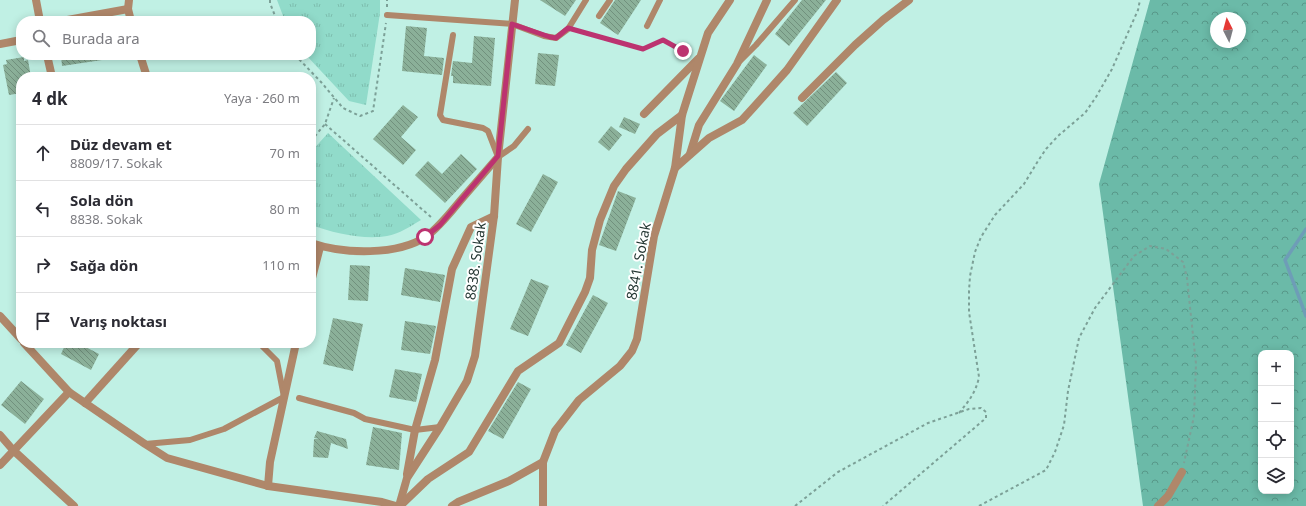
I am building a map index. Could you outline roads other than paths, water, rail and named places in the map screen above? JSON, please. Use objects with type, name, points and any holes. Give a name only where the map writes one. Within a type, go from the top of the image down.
[{"type":"street","points":[[36,0],[39,16]]},
{"type":"street","points":[[129,0],[128,9],[130,16]]},
{"type":"street","name":"8838. Sokak","points":[[399,506],[407,478],[440,427],[467,380],[475,356],[494,216],[498,156],[515,0]]},
{"type":"street","name":"8841. Sokak","points":[[543,506],[543,462],[555,431],[579,400],[620,366],[632,351],[637,338],[654,236],[674,168],[682,115],[708,33],[730,0]]},
{"type":"street","points":[[690,154],[699,125],[737,64],[767,0]]},
{"type":"street","points":[[674,168],[709,138],[742,120],[787,70],[837,0]]},
{"type":"street","points":[[802,98],[855,45],[883,20],[909,0]]},
{"type":"street","points":[[90,16],[128,9]]},
{"type":"street","points":[[0,44],[16,41]]},
{"type":"street","points":[[644,114],[700,58]]},
{"type":"street","points":[[48,60],[51,72]]},
{"type":"street","points":[[141,60],[145,72]]},
{"type":"street","points":[[28,348],[68,392],[167,458],[268,486],[382,502],[399,506],[428,479],[469,452],[518,371],[559,343],[590,278],[592,250],[600,220],[614,186],[626,169],[657,134],[682,115]]},
{"type":"street","points":[[316,245],[338,250],[369,252],[388,250],[404,246],[425,237],[440,225],[498,156]]},
{"type":"street","points":[[407,478],[415,430],[434,360],[452,269],[471,227],[494,216]]},
{"type":"street","points":[[316,263],[320,247]]},
{"type":"street","points":[[0,316],[16,334]]},
{"type":"street","points":[[85,403],[134,348]]},
{"type":"street","points":[[268,486],[270,462],[295,348]]},
{"type":"street","points":[[0,465],[68,392]]},
{"type":"street","points":[[0,435],[74,506]]},
{"type":"street","points":[[452,506],[509,480],[543,462]]},
{"type":"street","points":[[1158,506],[1168,496],[1182,472]]},
{"type":"lane","points":[[387,15],[512,24],[556,38],[568,28],[586,0]]},
{"type":"lane","points":[[599,16],[610,0]]},
{"type":"lane","points":[[647,26],[660,0]]},
{"type":"lane","points":[[737,64],[756,45],[794,0]]},
{"type":"lane","points":[[453,35],[440,115],[443,120],[483,128],[488,131],[498,156],[514,146],[528,129]]},
{"type":"lane","points":[[145,444],[190,440],[224,429],[284,397],[277,361],[264,348]]},
{"type":"lane","points":[[299,398],[354,413],[365,419],[415,430],[440,427]]},
{"type":"waterway","points":[[1306,229],[1285,260],[1306,316]]}]
